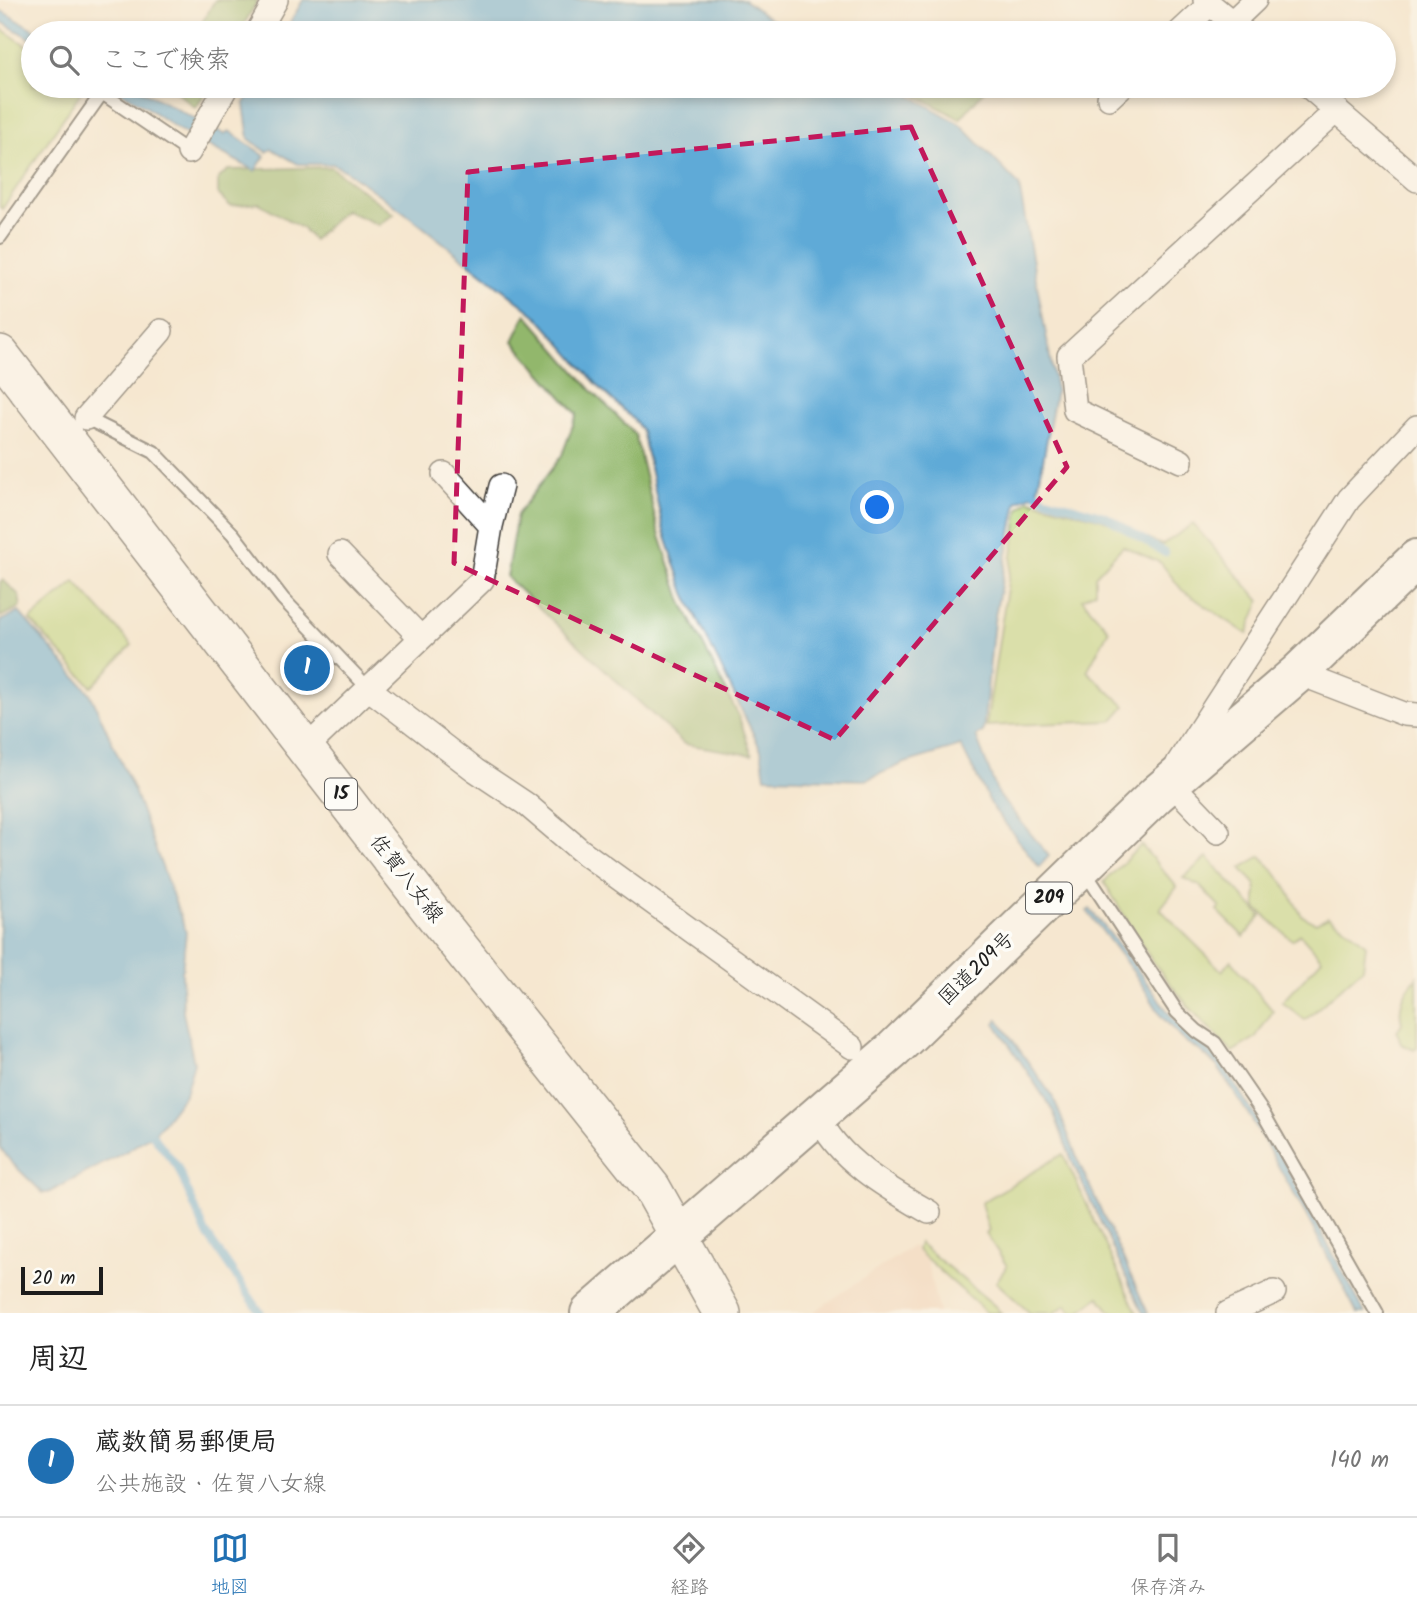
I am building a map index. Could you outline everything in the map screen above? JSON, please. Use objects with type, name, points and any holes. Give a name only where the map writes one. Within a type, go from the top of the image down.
[{"type":"highway","name":"国道209号","points":[[590,1313],[893,1050],[1164,789],[1298,673],[1417,559]]},
{"type":"main road","name":"佐賀八女線","points":[[0,354],[75,427],[305,748],[652,1188],[722,1313]]},
{"type":"street","points":[[264,21],[276,0]]},
{"type":"street","points":[[1242,21],[1255,0]]},
{"type":"street","points":[[1190,21],[1208,2],[1230,21]]},
{"type":"street","points":[[189,152],[220,98]]},
{"type":"street","points":[[1322,98],[1412,166]]},
{"type":"street","points":[[1181,461],[1075,410],[1069,356],[1337,110]]},
{"type":"street","points":[[75,427],[161,331]]},
{"type":"street","points":[[1218,832],[1164,789],[1349,499],[1417,427]]},
{"type":"street","points":[[444,474],[491,526]]},
{"type":"street","points":[[305,748],[482,580],[501,486]]},
{"type":"street","points":[[340,554],[421,638]]},
{"type":"street","points":[[1298,673],[1404,714],[1417,715]]},
{"type":"street","points":[[368,688],[475,770],[526,804],[580,850],[852,1046]]},
{"type":"street","points":[[818,1115],[832,1137],[872,1178],[929,1212]]},
{"type":"street","points":[[1228,1313],[1274,1292]]},
{"type":"lane","points":[[0,237],[98,98]]},
{"type":"lane","points":[[109,98],[189,152]]},
{"type":"lane","points":[[75,427],[154,452],[233,534],[284,599],[368,688]]},
{"type":"lane","points":[[1082,867],[1177,1012],[1215,1043],[1262,1113],[1377,1313]]},
{"type":"highlighted area","points":[[911,127],[1067,467],[835,740],[454,563],[468,172]]},
{"type":"shaded area","points":[[912,1246],[925,1255],[939,1313],[812,1313]]},
{"type":"green space","points":[[215,0],[258,0],[246,21],[203,21]]},
{"type":"green space","points":[[0,28],[21,42],[21,98],[77,98],[2,209]]},
{"type":"green space","points":[[184,98],[202,98],[196,108]]},
{"type":"green space","points":[[921,98],[978,98],[960,119]]},
{"type":"green space","points":[[331,167],[394,214],[379,225],[345,210],[313,240],[303,229],[259,203],[230,206],[218,194],[218,179],[228,170]]},
{"type":"green space","points":[[526,314],[593,392],[635,434],[658,530],[682,602],[739,717],[752,755],[684,744],[506,577],[517,515],[562,455],[577,414],[513,341]]},
{"type":"green space","points":[[1029,500],[1102,519],[1162,545],[1193,524],[1260,601],[1247,634],[1182,590],[1161,563],[1123,546],[1095,576],[1095,591],[1082,599],[1109,630],[1087,671],[1125,706],[1112,721],[986,726],[1019,509]]},
{"type":"green space","points":[[3,580],[19,595],[21,607],[0,617],[0,582]]},
{"type":"green space","points":[[75,582],[132,645],[92,687],[30,620]]},
{"type":"green space","points":[[1141,845],[1177,887],[1160,909],[1222,971],[1231,960],[1273,1011],[1255,1038],[1232,1052],[1189,1007],[1152,961],[1104,882]]},
{"type":"green space","points":[[1261,856],[1283,882],[1302,916],[1316,923],[1328,917],[1351,931],[1366,945],[1363,968],[1305,1020],[1282,1002],[1322,959],[1300,934],[1292,940],[1256,908],[1256,885],[1241,868]]},
{"type":"green space","points":[[1207,857],[1261,916],[1244,937],[1217,910],[1220,907],[1200,886],[1183,878]]},
{"type":"green space","points":[[1417,977],[1417,1048],[1414,1050],[1401,1044],[1397,1031],[1402,1023],[1403,998]]},
{"type":"green space","points":[[1063,1154],[1137,1313],[1112,1313],[1099,1297],[1078,1313],[1073,1313],[1066,1305],[1054,1313],[1030,1313],[996,1282],[1007,1266],[986,1234],[989,1231],[981,1203]]},
{"type":"green space","points":[[919,1243],[1001,1313],[987,1313],[917,1250]]},
{"type":"water","points":[[303,0],[744,0],[774,21],[291,21]]},
{"type":"water","points":[[0,10],[21,22],[21,33],[0,21]]},
{"type":"water","points":[[132,98],[156,98],[224,134],[229,131],[265,156],[255,171],[179,130]]},
{"type":"water","points":[[248,98],[914,98],[960,124],[1019,185],[1056,390],[1037,493],[1017,502],[994,621],[983,732],[976,736],[998,794],[1049,856],[1039,867],[993,808],[961,746],[905,763],[866,780],[765,777],[761,750],[685,593],[663,528],[642,431],[633,419],[601,389],[538,317],[405,213],[333,164],[298,164],[272,149],[267,152],[249,139],[244,105]]},
{"type":"water","points":[[19,612],[90,693],[134,791],[186,932],[182,972],[183,1012],[194,1063],[185,1094],[157,1131],[127,1151],[48,1193],[43,1193],[11,1162],[0,1147],[0,621]]},
{"type":"water","points":[[1090,909],[1174,1020],[1222,1063],[1282,1159],[1365,1313],[1357,1313],[1306,1215],[1252,1120],[1217,1066],[1184,1041],[1162,1017],[1137,977],[1087,911]]},
{"type":"water","points":[[998,1019],[1054,1099],[1080,1165],[1148,1313],[1143,1313],[1072,1161],[1053,1111],[995,1023]]},
{"type":"waterway","points":[[1037,493],[1043,498],[1105,516],[1165,553]]},
{"type":"waterway","points":[[151,1133],[177,1166],[206,1233],[261,1313]]},
{"type":"place","name":"蔵数簡易郵便局","points":[[307,668]]}]
